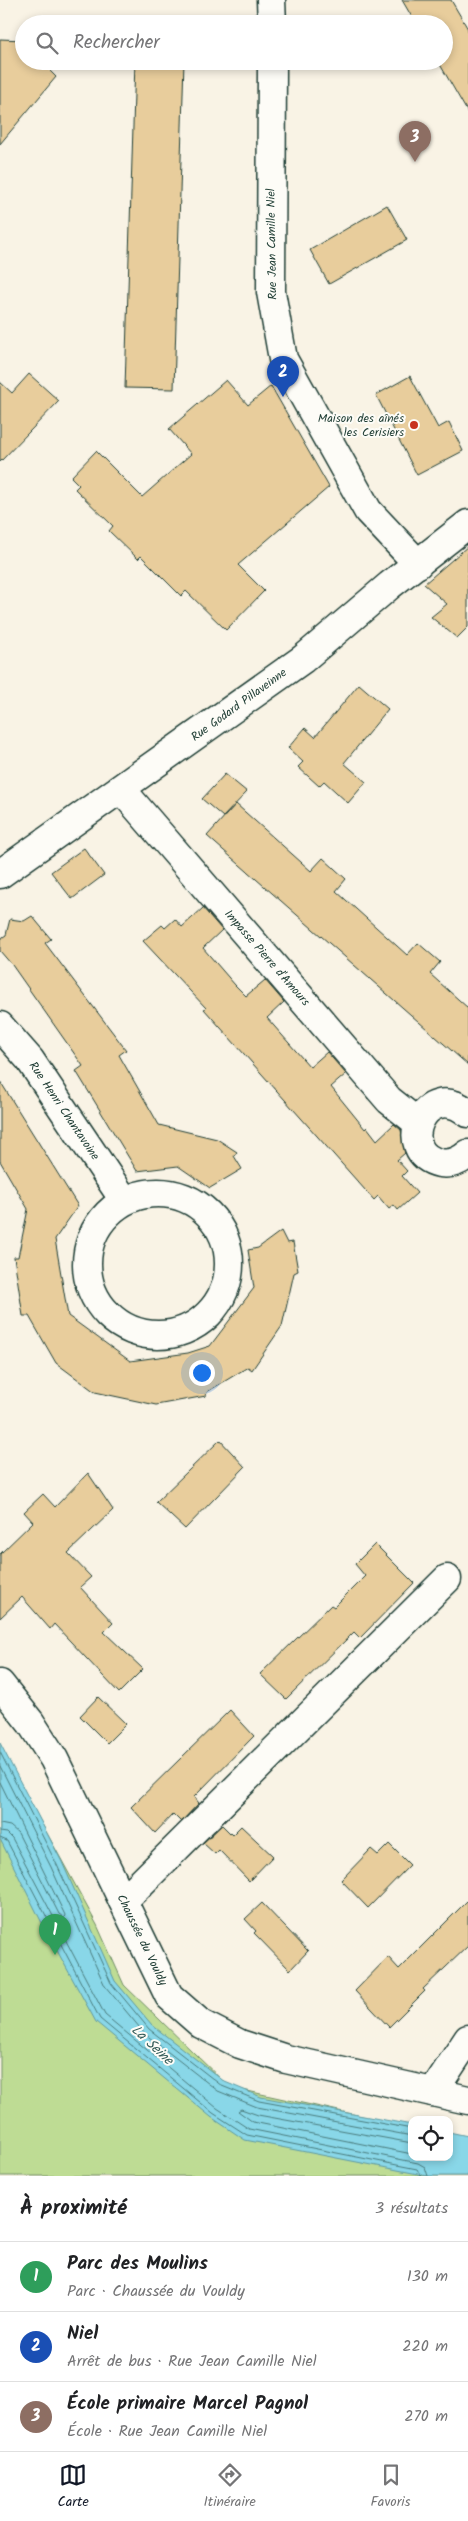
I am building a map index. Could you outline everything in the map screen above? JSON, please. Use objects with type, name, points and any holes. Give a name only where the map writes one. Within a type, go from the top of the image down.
[{"type":"street","points":[[271,0],[272,15]]},
{"type":"street","name":"Rue Jean Camille Niel","points":[[272,70],[270,292],[283,359],[368,511],[418,564]]},
{"type":"street","name":"Rue Godard Pillaveinne","points":[[0,874],[303,659],[468,524]]},
{"type":"street","name":"Impasse Pierre d'Amours","points":[[121,789],[389,1100],[418,1123]]},
{"type":"street","name":"Rue Henri Chantavoine","points":[[0,1026],[30,1060],[124,1200]]},
{"type":"street","points":[[468,1113],[451,1104],[440,1104],[423,1114],[418,1123],[417,1142],[427,1158],[444,1164],[454,1163],[468,1154]]},
{"type":"street","points":[[146,1193],[169,1193],[184,1198],[209,1214],[222,1233],[229,1262],[228,1277],[221,1298],[206,1316],[186,1330],[162,1336],[138,1333],[116,1322],[99,1305],[95,1298],[88,1283],[86,1259],[92,1236],[105,1215],[124,1200],[146,1193]]},
{"type":"street","points":[[123,1901],[447,1579]]},
{"type":"street","name":"Chaussée du Vouldy","points":[[0,1684],[31,1723],[54,1759],[169,1996],[201,2024],[240,2044],[286,2059],[468,2100]]},
{"type":"street","points":[[433,2092],[468,2040]]},
{"type":"green space","points":[[0,1747],[97,1925],[124,1985],[229,2087],[408,2126],[408,2161],[453,2161],[468,2176],[0,2176]]},
{"type":"water","name":"La Seine","points":[[0,1743],[62,1862],[115,1981],[152,2025],[225,2082],[261,2097],[408,2124],[408,2161],[453,2161],[453,2133],[468,2136],[468,2176],[428,2176],[245,2140],[211,2117],[96,2022],[42,1923],[0,1839]]},
{"type":"building","points":[[402,0],[451,0],[468,29],[468,113],[443,70],[453,70],[453,15],[411,15]]},
{"type":"building","points":[[0,39],[15,40],[15,70],[49,70],[56,77],[0,144]]},
{"type":"building","points":[[135,70],[184,70],[174,389],[125,388]]},
{"type":"building","points":[[387,205],[407,240],[329,284],[310,250]]},
{"type":"building","points":[[29,374],[59,401],[0,462],[0,382],[12,393]]},
{"type":"building","name":"Maison des aînés les Cerisiers","points":[[410,376],[438,428],[449,422],[463,451],[417,475],[376,395]]},
{"type":"building","points":[[226,380],[248,405],[271,386],[329,487],[238,565],[264,591],[226,630],[186,591],[181,596],[141,556],[138,559],[109,531],[113,526],[75,489],[79,485],[71,477],[96,451],[142,497],[191,454],[169,429]]},
{"type":"building","points":[[468,546],[468,627],[457,638],[431,617],[447,604],[424,584]]},
{"type":"building","points":[[359,684],[388,709],[344,763],[366,782],[348,803],[324,781],[319,786],[298,767],[303,762],[288,748],[305,728],[315,737]]},
{"type":"building","points":[[225,774],[247,792],[223,817],[202,799]]},
{"type":"building","points":[[236,804],[311,871],[323,858],[346,879],[336,891],[407,955],[418,943],[440,962],[430,974],[468,1008],[468,1065],[207,836]]},
{"type":"building","points":[[84,848],[104,875],[72,899],[51,872]]},
{"type":"building","points":[[203,908],[222,930],[203,948],[235,985],[246,996],[265,980],[284,1002],[267,1018],[310,1067],[327,1052],[346,1074],[331,1087],[365,1129],[367,1127],[377,1140],[394,1124],[401,1130],[405,1153],[397,1160],[407,1171],[402,1176],[417,1193],[398,1210],[394,1205],[389,1209],[378,1196],[374,1200],[204,1009],[206,1008],[143,941],[162,925],[165,928],[175,919],[182,927]]},
{"type":"building","points":[[32,916],[51,939],[45,943],[126,1050],[119,1055],[159,1125],[217,1139],[237,1152],[234,1156],[242,1169],[210,1188],[178,1166],[137,1171],[76,1071],[83,1066],[12,965],[0,951],[0,939],[6,935],[10,919],[24,921]]},
{"type":"building","points":[[0,1081],[78,1206],[55,1239],[68,1316],[130,1361],[188,1353],[210,1346],[254,1288],[248,1250],[258,1248],[281,1231],[287,1243],[293,1242],[298,1271],[294,1273],[282,1326],[252,1370],[248,1367],[207,1392],[206,1396],[156,1405],[95,1392],[56,1363],[29,1316],[23,1316],[14,1257],[18,1257],[28,1209],[0,1161]]},
{"type":"building","points":[[220,1440],[245,1467],[185,1529],[156,1502]]},
{"type":"building","points":[[88,1473],[113,1510],[68,1553],[91,1577],[80,1587],[113,1623],[104,1632],[143,1669],[119,1693],[54,1624],[50,1629],[22,1597],[0,1618],[0,1554],[33,1522],[24,1512],[43,1494],[55,1507]]},
{"type":"building","points":[[375,1544],[414,1583],[360,1638],[354,1632],[286,1699],[260,1674],[331,1605],[334,1607],[365,1576],[355,1564]]},
{"type":"building","points":[[98,1697],[126,1724],[107,1743],[80,1716]]},
{"type":"building","points":[[230,1710],[254,1736],[194,1797],[199,1803],[181,1822],[173,1814],[155,1833],[131,1807]]},
{"type":"building","points":[[222,1825],[232,1835],[241,1826],[273,1856],[249,1881],[219,1850],[215,1854],[203,1843]]},
{"type":"building","points":[[389,1844],[410,1865],[368,1908],[341,1880],[371,1849],[378,1855]]},
{"type":"building","points":[[468,1900],[468,1946],[423,1989],[425,1991],[389,2027],[355,1991],[388,1957],[399,1969]]},
{"type":"building","points":[[262,1903],[308,1951],[290,1970],[254,1933],[256,1931],[245,1919]]},
{"type":"place","name":"École primaire Marcel Pagnol","points":[[415,162]]},
{"type":"place","name":"Niel","points":[[283,397]]},
{"type":"place","name":"Maison des aînés les Cerisiers","points":[[414,425]]},
{"type":"place","name":"Parc des Moulins","points":[[55,1955]]}]
